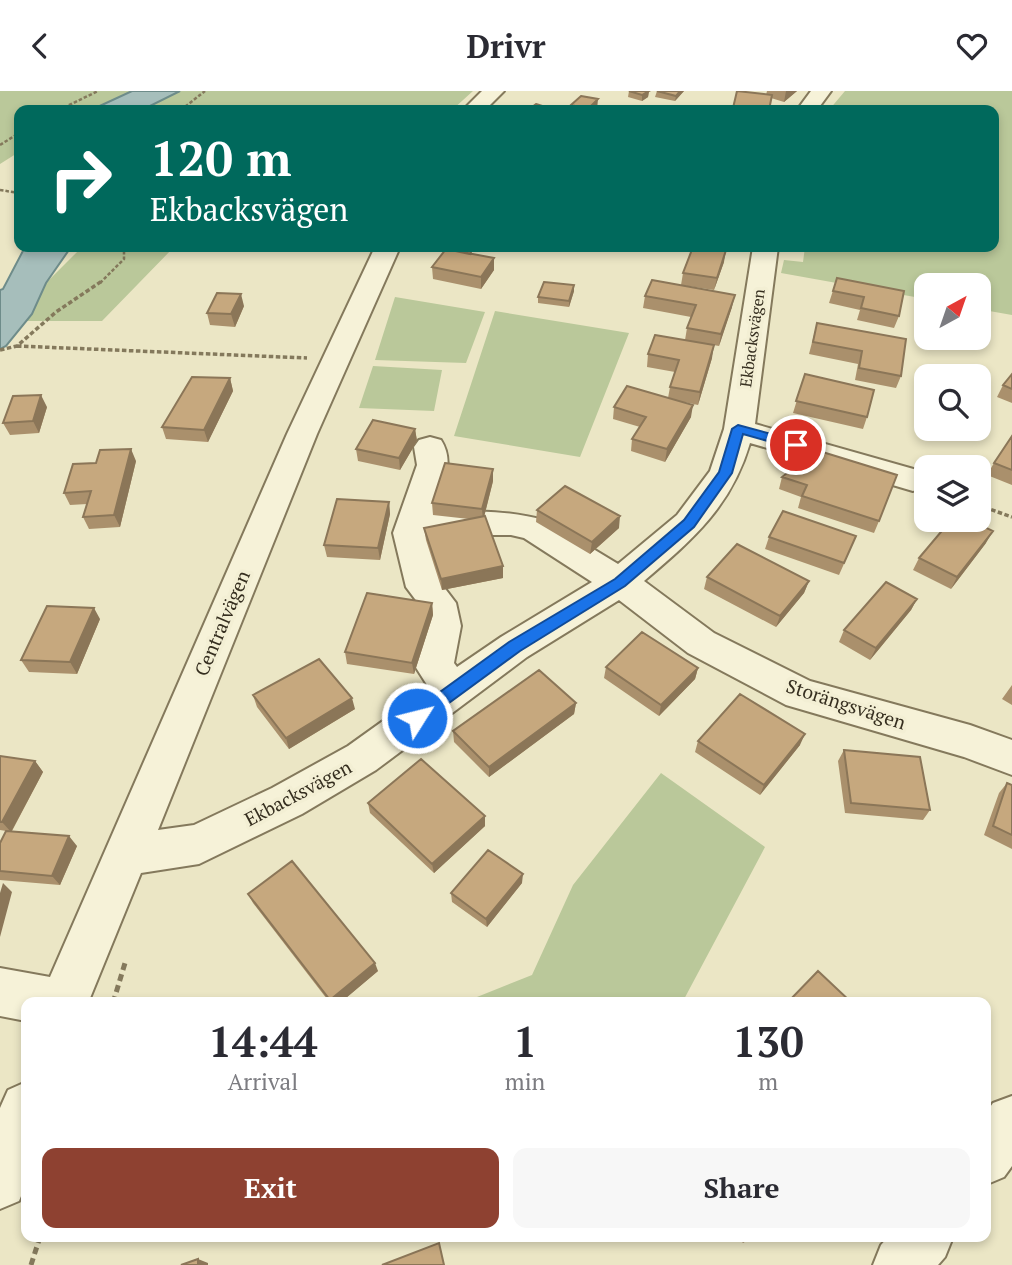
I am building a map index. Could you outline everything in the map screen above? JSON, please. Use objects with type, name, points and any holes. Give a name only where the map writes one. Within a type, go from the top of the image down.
[{"type":"street","points":[[479,105],[494,91]]},
{"type":"street","name":"Centralvägen","points":[[66,997],[302,434],[385,252]]},
{"type":"street","name":"Ekbacksvägen","points":[[125,855],[199,844],[287,801],[362,758],[514,647],[620,582],[689,523],[726,473],[738,429],[764,252]]},
{"type":"street","points":[[738,429],[913,481]]},
{"type":"street","points":[[430,447],[433,465],[410,533],[424,587],[438,603],[443,626],[435,666],[454,691]]},
{"type":"street","points":[[413,523],[511,523],[535,529],[620,582]]},
{"type":"street","name":"Storängsvägen","points":[[620,582],[701,643],[800,694],[970,742],[1012,758]]},
{"type":"street","points":[[0,992],[26,997]]},
{"type":"street","points":[[0,1182],[21,1122]]},
{"type":"street","points":[[991,1150],[1012,1122]]},
{"type":"street","points":[[901,1265],[921,1242]]},
{"type":"path","points":[[69,105],[98,91]]},
{"type":"path","points":[[187,105],[205,91]]},
{"type":"path","points":[[17,346],[56,311],[95,288],[124,259],[124,252]]},
{"type":"path","points":[[0,350],[17,346],[336,359]]},
{"type":"path","points":[[991,510],[1012,517]]},
{"type":"path","points":[[31,1265],[38,1242]]},
{"type":"green space","points":[[0,91],[132,91],[102,105],[14,105],[14,155],[0,164]]},
{"type":"green space","points":[[180,91],[473,91],[458,105],[152,105]]},
{"type":"green space","points":[[845,91],[1012,91],[1012,315],[991,311],[991,273],[914,273],[914,297],[781,273],[784,260],[803,262],[804,252],[999,252],[999,105],[833,105]]},
{"type":"green space","points":[[77,252],[169,252],[102,321],[25,321],[32,314],[46,283]]},
{"type":"green space","points":[[395,297],[485,312],[466,363],[375,360]]},
{"type":"green space","points":[[495,311],[629,333],[580,457],[454,436]]},
{"type":"green space","points":[[373,366],[442,370],[434,411],[359,408]]},
{"type":"green space","points":[[661,773],[765,847],[685,997],[477,997],[532,975],[573,885]]},
{"type":"water","points":[[132,91],[180,91],[152,105],[102,105]]},
{"type":"water","points":[[22,252],[68,252],[46,283],[32,314],[6,346],[0,349],[0,290]]},
{"type":"building","points":[[629,91],[649,91],[642,95]]},
{"type":"building","points":[[657,91],[680,91],[676,96]]},
{"type":"building","points":[[737,91],[772,95],[770,105],[734,105]]},
{"type":"building","points":[[581,96],[598,99],[592,105],[571,105]]},
{"type":"building","points":[[444,252],[462,252],[494,258],[481,277],[432,267]]},
{"type":"building","points":[[691,252],[725,252],[717,278],[683,273]]},
{"type":"building","points":[[837,278],[904,291],[899,316],[861,308],[864,297],[833,291]]},
{"type":"building","points":[[652,280],[735,295],[721,334],[687,328],[696,305],[645,296]]},
{"type":"building","points":[[544,282],[574,285],[569,301],[538,297]]},
{"type":"building","points":[[217,293],[241,294],[231,314],[207,313]]},
{"type":"building","points":[[817,323],[906,339],[901,376],[859,368],[862,351],[813,342]]},
{"type":"building","points":[[655,335],[714,345],[700,392],[670,387],[679,360],[648,354]]},
{"type":"building","points":[[805,374],[874,390],[867,417],[796,401]]},
{"type":"building","points":[[1012,374],[1012,389],[1003,385]]},
{"type":"building","points":[[192,377],[230,378],[204,430],[162,427]]},
{"type":"building","points":[[627,386],[693,405],[667,449],[632,439],[646,417],[614,407]]},
{"type":"building","points":[[41,395],[33,421],[3,423],[13,396]]},
{"type":"building","points":[[373,420],[415,429],[399,458],[356,449]]},
{"type":"building","points":[[1012,436],[1012,470],[994,463]]},
{"type":"building","points":[[131,449],[114,515],[83,517],[91,491],[64,493],[73,464],[96,463],[100,450]]},
{"type":"building","points":[[816,450],[897,475],[879,521],[802,496],[807,485],[782,477]]},
{"type":"building","points":[[445,463],[493,469],[482,509],[432,503]]},
{"type":"building","points":[[565,486],[620,516],[592,542],[537,510]]},
{"type":"building","points":[[337,499],[389,502],[378,548],[324,545]]},
{"type":"building","points":[[783,511],[856,536],[844,563],[769,537]]},
{"type":"building","points":[[485,516],[503,566],[441,579],[424,528]]},
{"type":"building","points":[[993,531],[957,577],[919,558],[941,532]]},
{"type":"building","points":[[737,544],[809,581],[780,616],[707,577]]},
{"type":"building","points":[[886,582],[917,599],[876,648],[844,630]]},
{"type":"building","points":[[367,593],[432,603],[412,663],[345,652]]},
{"type":"building","points":[[47,606],[94,608],[70,662],[21,660]]},
{"type":"building","points":[[642,632],[698,668],[661,705],[606,667]]},
{"type":"building","points":[[319,659],[352,698],[286,738],[253,695]]},
{"type":"building","points":[[539,670],[576,703],[489,767],[453,731]]},
{"type":"building","points":[[740,694],[805,734],[764,785],[698,741]]},
{"type":"building","points":[[844,750],[920,757],[930,810],[851,803]]},
{"type":"building","points":[[0,756],[35,761],[2,822],[0,822]]},
{"type":"building","points":[[421,759],[485,816],[432,864],[368,803]]},
{"type":"building","points":[[1007,783],[1012,785],[1012,835],[993,826]]},
{"type":"building","points":[[6,831],[69,836],[52,876],[0,871],[0,843]]},
{"type":"building","points":[[488,850],[523,874],[486,919],[451,893]]},
{"type":"building","points":[[292,861],[375,963],[334,997],[328,997],[248,894]]},
{"type":"building","points":[[818,971],[846,997],[793,997]]},
{"type":"building","points":[[439,1243],[444,1265],[382,1265]]},
{"type":"building","points":[[198,1259],[198,1265],[181,1265]]},
{"type":"route","points":[[417,718],[514,647],[620,582],[689,523],[726,473],[738,429],[796,445]]}]
